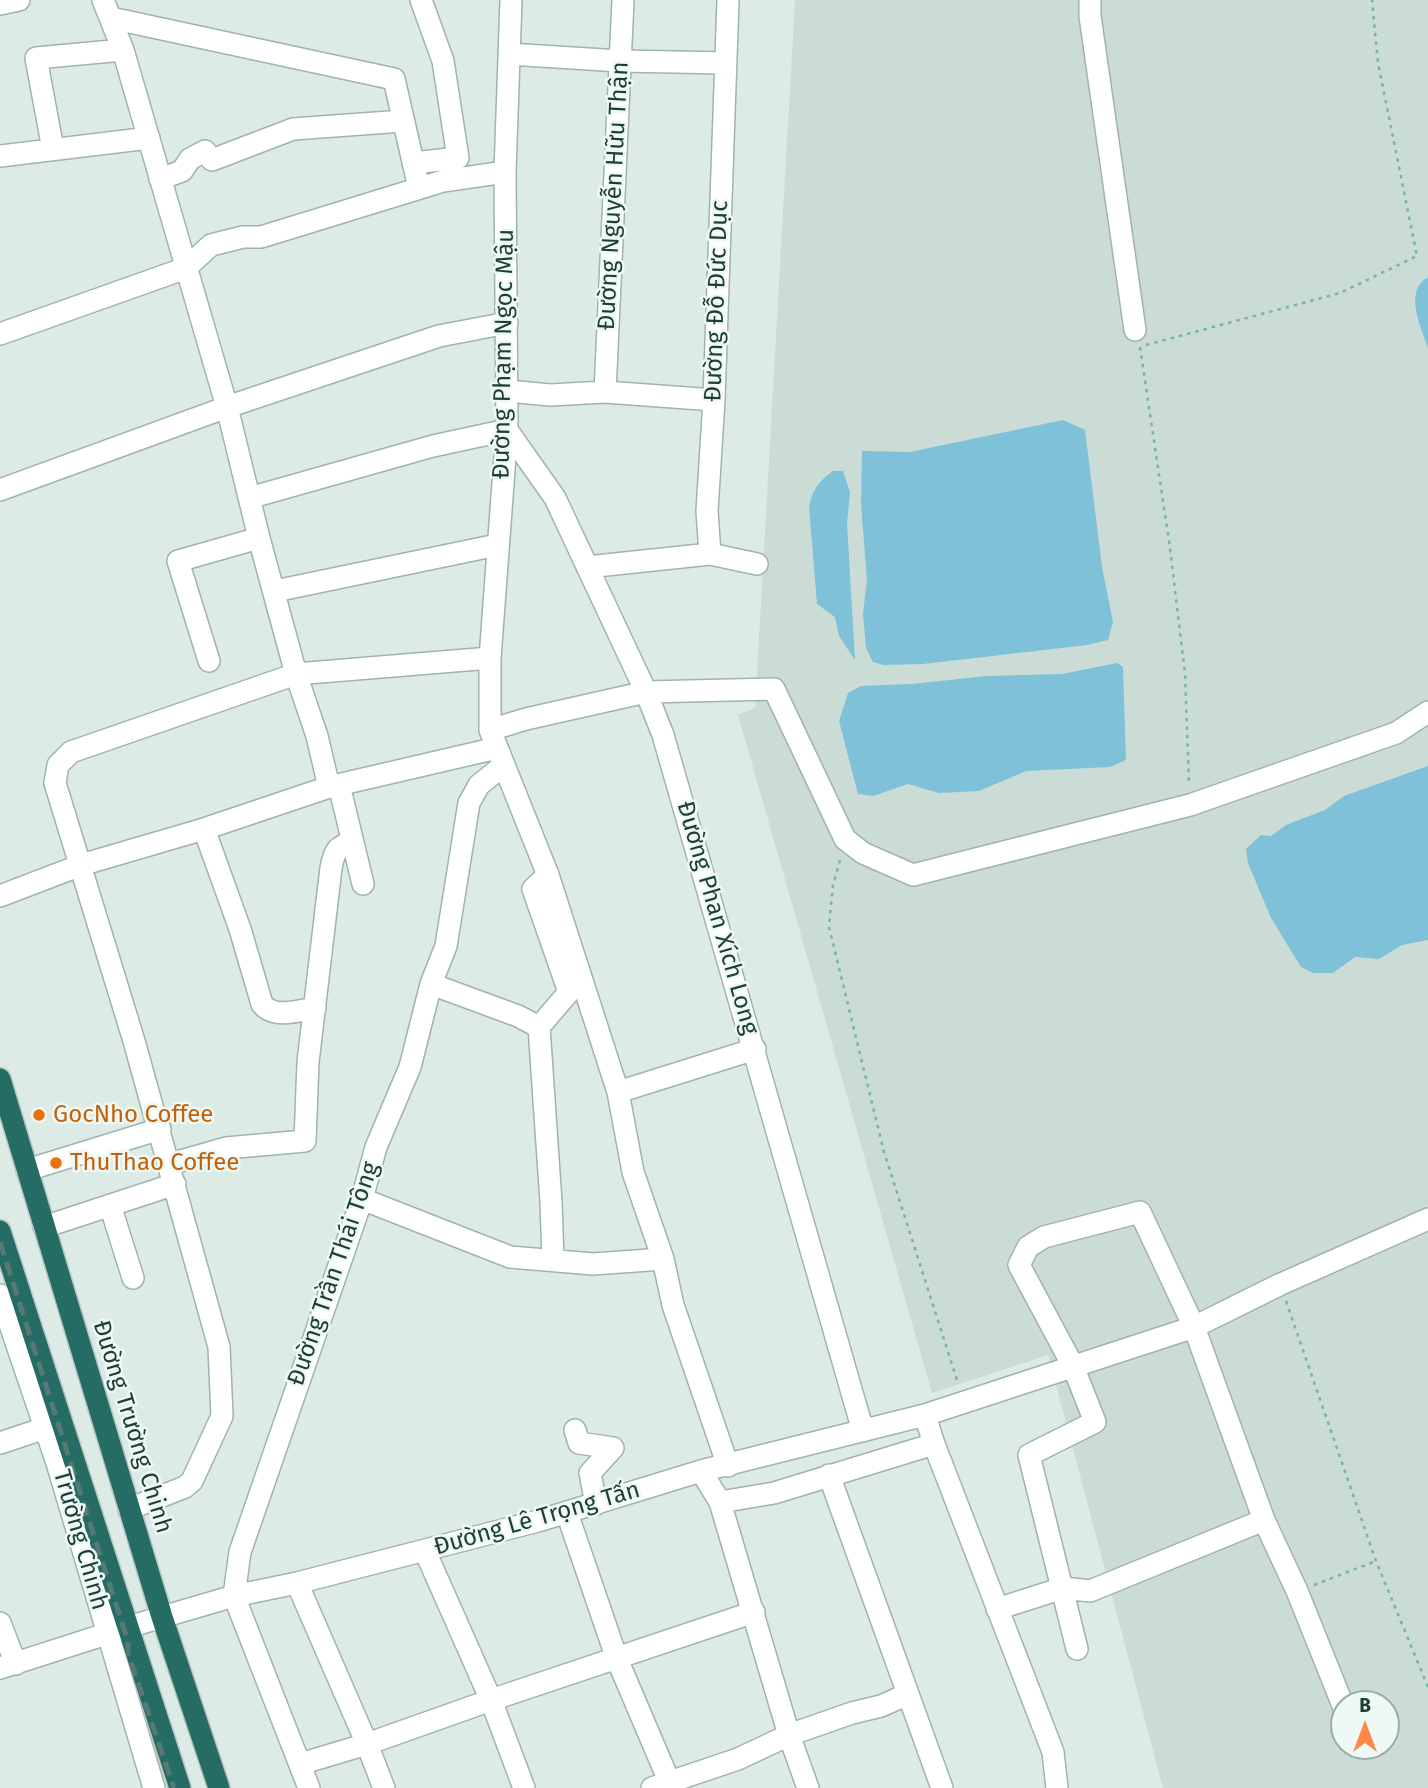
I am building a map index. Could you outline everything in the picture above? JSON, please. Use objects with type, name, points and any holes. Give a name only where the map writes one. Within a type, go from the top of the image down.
[{"type":"highway","name":"Đường Trường Chinh","points":[[0,1079],[162,1617],[219,1788]]},
{"type":"highway","points":[[0,1231],[118,1630],[180,1788]]},
{"type":"street","points":[[0,4],[19,0]]},
{"type":"street","points":[[412,163],[458,158],[443,61],[421,0]]},
{"type":"street","name":"Đường Phạm Ngọc Mậu","points":[[497,748],[490,657],[508,430],[505,172],[511,0]]},
{"type":"street","name":"Đường Nguyễn Hữu Thận","points":[[605,392],[623,0]]},
{"type":"street","name":"Đường Đỗ Đức Dục","points":[[710,554],[707,511],[729,0]]},
{"type":"street","points":[[1090,0],[1090,16],[1135,330]]},
{"type":"street","points":[[107,9],[394,79],[419,188]]},
{"type":"street","points":[[107,9],[123,50],[227,407],[296,674],[353,843],[363,884]]},
{"type":"street","points":[[53,149],[36,58],[123,50]]},
{"type":"street","points":[[509,54],[621,61],[726,63]]},
{"type":"street","points":[[160,179],[183,171],[190,159],[205,151],[212,160],[293,129],[403,121]]},
{"type":"street","points":[[0,156],[149,138]]},
{"type":"street","points":[[0,334],[186,268],[211,245],[243,237],[261,237],[443,181],[505,172]]},
{"type":"street","points":[[0,490],[227,407],[439,336],[507,323]]},
{"type":"street","points":[[508,391],[550,395],[605,392],[713,400]]},
{"type":"street","points":[[249,498],[433,446],[508,430]]},
{"type":"street","name":"Đường Phan Xích Long","points":[[508,430],[555,498],[646,692],[663,735],[863,1431]]},
{"type":"street","points":[[209,661],[178,561],[259,538]]},
{"type":"street","points":[[275,591],[497,545]]},
{"type":"street","points":[[587,566],[710,554],[757,564]]},
{"type":"street","points":[[129,1509],[185,1487],[192,1481],[222,1416],[219,1347],[160,1129],[55,783],[58,765],[71,751],[296,674],[490,657]]},
{"type":"street","points":[[0,896],[81,865],[204,829],[334,786],[497,748],[526,719],[646,692],[774,690],[845,839],[863,853],[913,875],[1190,805],[1396,733],[1428,712]]},
{"type":"street","points":[[497,748],[548,875],[618,1092],[633,1172],[663,1259],[673,1305],[728,1466]]},
{"type":"street","name":"Đường Trần Thái Tông","points":[[234,1597],[243,1540],[362,1199],[376,1147],[410,1068],[431,984],[446,946],[468,803],[480,785],[497,748]]},
{"type":"street","points":[[204,829],[265,1009],[275,1013],[315,1008]]},
{"type":"street","points":[[44,1227],[110,1205],[226,1148],[305,1141],[308,1062],[333,855],[341,845],[353,843]]},
{"type":"street","points":[[548,875],[533,889],[569,992],[539,1027],[551,1202],[552,1260]]},
{"type":"street","points":[[431,984],[518,1016],[539,1027]]},
{"type":"street","points":[[618,1092],[755,1049]]},
{"type":"street","points":[[27,1170],[160,1129]]},
{"type":"street","points":[[362,1199],[510,1257],[593,1264],[663,1259]]},
{"type":"street","points":[[110,1205],[133,1278]]},
{"type":"street","points":[[1077,1648],[1030,1455],[1095,1422],[1073,1366],[1019,1265],[1028,1247],[1044,1237],[1140,1212],[1194,1327],[1264,1520],[1297,1591],[1337,1690]]},
{"type":"street","name":"Đường Lê Trọng Tấn","points":[[8,1666],[118,1630],[234,1597],[425,1551],[567,1513],[701,1471],[925,1415],[1194,1327],[1281,1284],[1428,1219]]},
{"type":"street","name":"Trường Chinh","points":[[0,1295],[6,1331],[46,1428],[118,1630],[155,1788]]},
{"type":"street","points":[[925,1415],[1053,1752],[1056,1788]]},
{"type":"street","points":[[0,1443],[46,1428]]},
{"type":"street","points":[[575,1430],[579,1443],[613,1448],[590,1473],[596,1504]]},
{"type":"street","points":[[720,1503],[774,1493],[934,1444]]},
{"type":"street","points":[[701,1471],[720,1503],[789,1735],[808,1788]]},
{"type":"street","points":[[829,1475],[942,1788]]},
{"type":"street","points":[[567,1513],[665,1786],[738,1759],[789,1735],[881,1706],[908,1694]]},
{"type":"street","points":[[997,1609],[1062,1588],[1090,1591],[1099,1588],[1264,1520]]},
{"type":"street","points":[[425,1551],[491,1700],[524,1788]]},
{"type":"street","points":[[297,1583],[368,1744],[384,1788]]},
{"type":"street","points":[[234,1597],[309,1788]]},
{"type":"street","points":[[300,1764],[368,1744],[754,1612]]},
{"type":"street","points":[[0,1623],[8,1666]]},
{"type":"path","points":[[1190,805],[1185,674],[1170,548],[1139,347],[1340,293],[1417,256],[1378,63],[1372,0]]},
{"type":"path","points":[[845,839],[833,885],[829,927],[884,1152],[964,1402]]},
{"type":"path","points":[[1281,1284],[1376,1561],[1428,1687]]},
{"type":"path","points":[[1297,1591],[1376,1561]]},
{"type":"shaded area","points":[[795,0],[1428,0],[1428,1788],[1163,1788],[1048,1355],[932,1393],[738,715],[755,708]]},
{"type":"water","points":[[1428,277],[1428,348],[1418,320],[1415,300],[1416,291]]},
{"type":"water","points":[[1063,420],[1085,430],[1102,567],[1113,622],[1108,640],[1087,645],[923,664],[883,665],[873,662],[866,648],[863,614],[867,580],[861,504],[862,451],[910,452]]},
{"type":"water","points":[[833,471],[843,471],[850,493],[847,523],[855,660],[839,636],[835,617],[817,604],[809,507],[817,486]]},
{"type":"water","points":[[1117,663],[1123,667],[1126,760],[1110,767],[1026,771],[979,791],[939,793],[908,784],[873,796],[858,794],[839,721],[848,693],[861,686],[987,676],[1062,674]]},
{"type":"water","points":[[1428,766],[1428,940],[1402,945],[1379,959],[1355,957],[1333,973],[1313,973],[1301,967],[1271,918],[1248,863],[1246,849],[1261,835],[1271,836],[1286,825],[1325,810],[1344,796]]},
{"type":"railway","points":[[0,1242],[128,1642],[128,1653],[174,1788]]},
{"type":"place","name":"GocNho Coffee","points":[[39,1115]]},
{"type":"place","name":"ThuThao Coffee","points":[[56,1163]]}]
